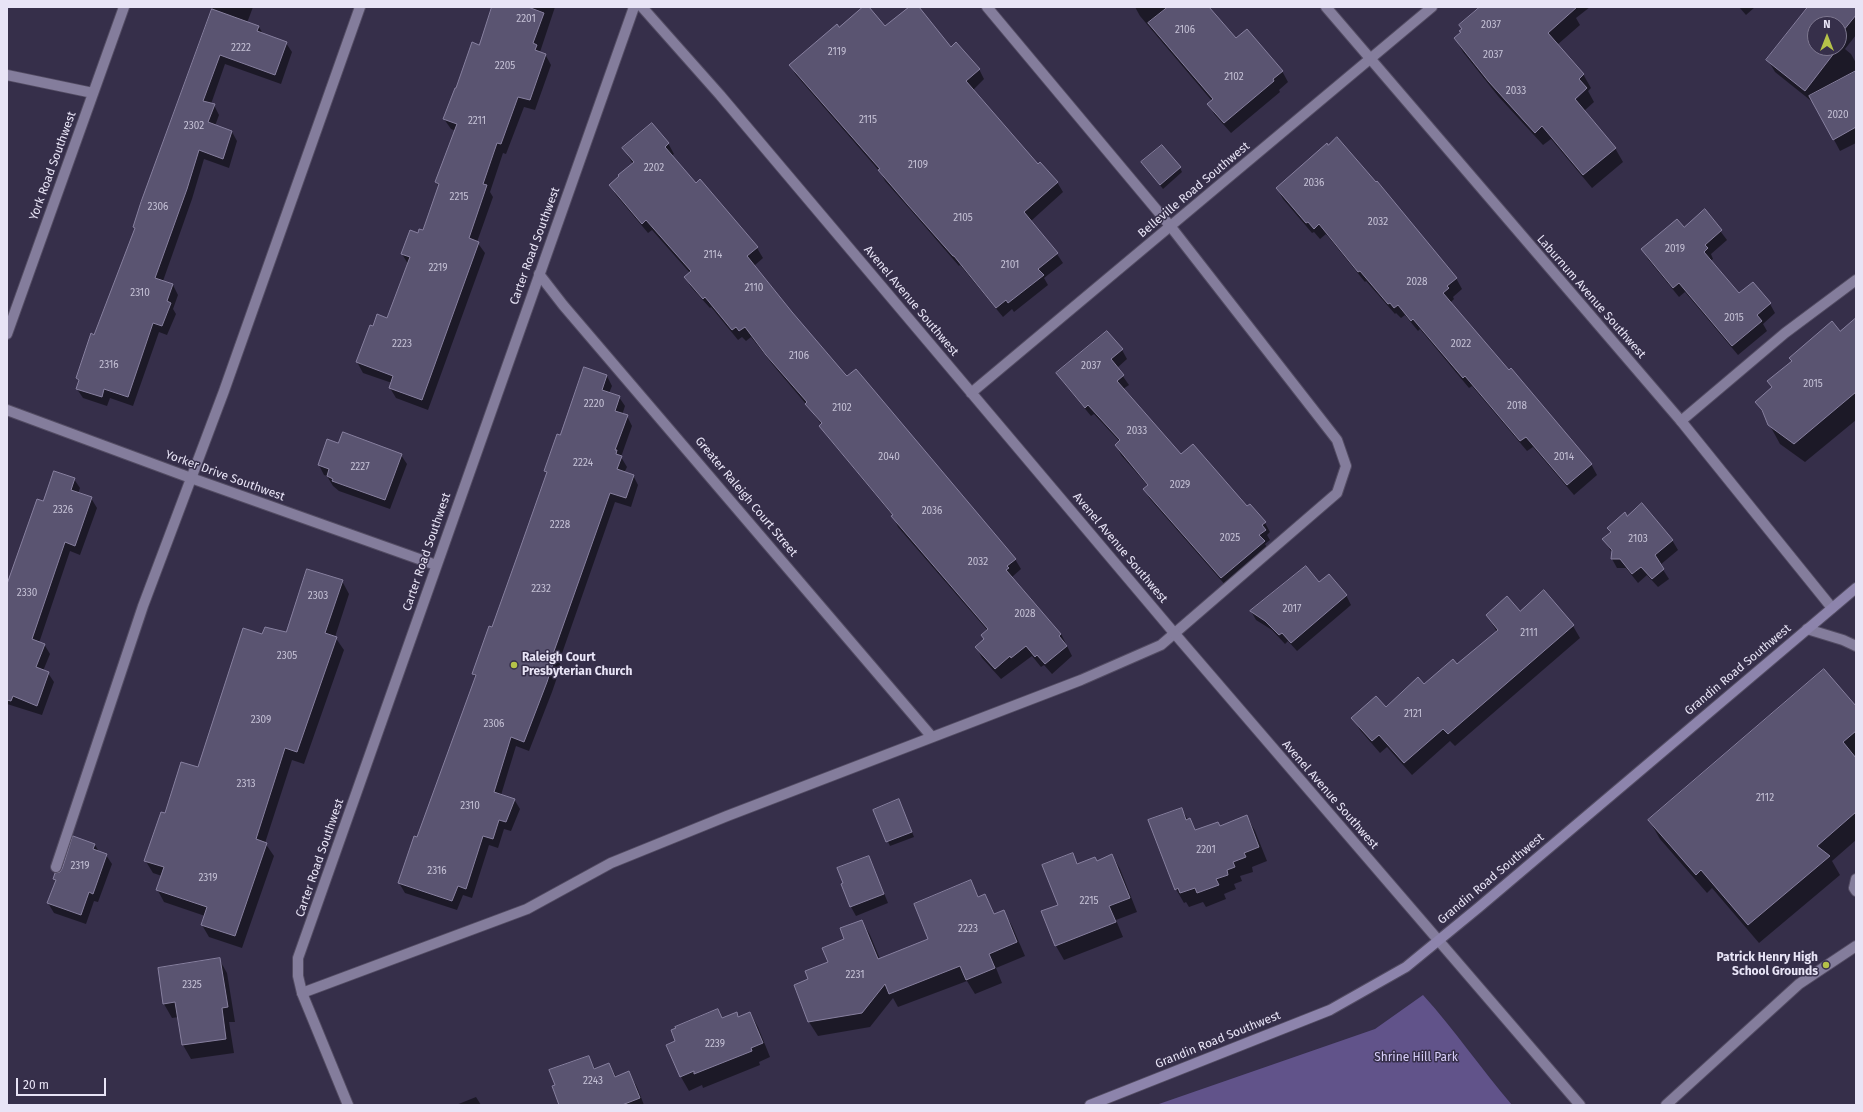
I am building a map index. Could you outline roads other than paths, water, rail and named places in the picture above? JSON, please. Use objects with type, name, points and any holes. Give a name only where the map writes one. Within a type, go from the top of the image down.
[{"type":"street","name":"York Road Southwest","points":[[7,334],[124,7]]},
{"type":"street","points":[[56,867],[143,606],[224,391],[360,7]]},
{"type":"street","name":"Carter Road Southwest","points":[[348,1105],[302,993],[298,976],[298,958],[634,7]]},
{"type":"street","name":"Avenel Avenue Southwest","points":[[642,7],[720,95],[1175,634],[1580,1105]]},
{"type":"street","points":[[302,993],[527,909],[611,863],[1081,680],[1161,645],[1338,493],[1346,466],[1338,440],[1171,227],[988,7]]},
{"type":"street","name":"Laburnum Avenue Southwest","points":[[1326,7],[1681,421],[1832,608]]},
{"type":"street","name":"Belleville Road Southwest","points":[[971,393],[1432,7]]},
{"type":"street","points":[[7,75],[93,93]]},
{"type":"street","name":"Greater Raleigh Court Street","points":[[539,274],[563,305],[932,737]]},
{"type":"street","points":[[1681,421],[1785,333],[1856,280]]},
{"type":"street","name":"Yorker Drive Southwest","points":[[7,410],[191,478],[436,565]]},
{"type":"street","name":"Grandin Road Southwest","points":[[1090,1105],[1330,1010],[1406,967],[1856,588]]},
{"type":"street","points":[[1807,629],[1843,640],[1856,646]]},
{"type":"street","points":[[1856,879],[1854,888],[1856,890]]},
{"type":"street","points":[[1666,1105],[1799,984],[1856,946]]},
{"type":"place","name":"Raleigh Court Presbyterian Church","points":[[514,665]]},
{"type":"place","name":"Patrick Henry High School Grounds","points":[[1826,965]]},
{"type":"park label","name":"Shrine Hill Park","points":[[1416,1058]]}]
